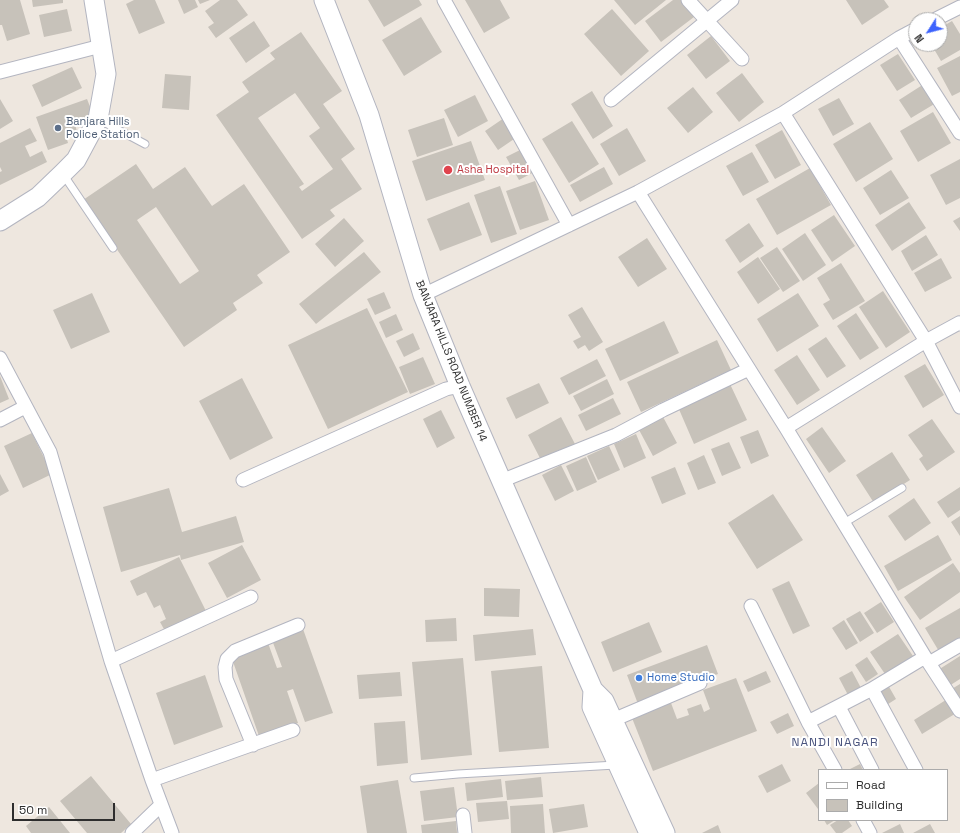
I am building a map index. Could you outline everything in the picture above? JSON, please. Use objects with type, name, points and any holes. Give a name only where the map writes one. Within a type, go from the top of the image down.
[{"type":"street","points":[[0,221],[38,197],[76,160],[98,119],[106,74],[94,0]]},
{"type":"street","name":"BANJARA HILLS ROAD NUMBER 14","points":[[324,0],[369,115],[423,295],[460,386],[593,690],[604,701],[665,833]]},
{"type":"street","points":[[444,0],[569,225]]},
{"type":"street","points":[[688,0],[742,60]]},
{"type":"street","points":[[611,100],[732,0]]},
{"type":"street","points":[[948,13],[960,7]]},
{"type":"street","points":[[423,295],[638,192],[783,113],[908,33]]},
{"type":"street","points":[[899,38],[960,133]]},
{"type":"street","points":[[0,72],[101,46]]},
{"type":"street","points":[[783,113],[926,341],[960,407]]},
{"type":"street","points":[[638,192],[786,428],[927,660],[959,707]]},
{"type":"street","points":[[786,428],[926,341],[959,323],[960,324]]},
{"type":"street","points":[[0,358],[50,452],[111,661],[172,833]]},
{"type":"street","points":[[501,481],[616,435],[663,410],[749,369]]},
{"type":"street","points":[[243,480],[446,389],[460,386]]},
{"type":"street","points":[[0,420],[25,407]]},
{"type":"street","points":[[111,661],[251,597]]},
{"type":"street","points":[[751,606],[808,722],[834,769]]},
{"type":"street","points":[[252,744],[226,679],[226,659],[234,651],[298,625]]},
{"type":"street","points":[[808,722],[927,660],[960,645]]},
{"type":"street","points":[[613,720],[700,683]]},
{"type":"street","points":[[872,689],[915,769]]},
{"type":"street","name":"BANJARA HILLS ROAD NUMBER 14","points":[[593,690],[592,707],[649,833]]},
{"type":"street","points":[[839,707],[871,769]]},
{"type":"street","points":[[152,780],[293,730]]},
{"type":"street","points":[[132,833],[161,805]]},
{"type":"street","points":[[462,815],[464,833]]},
{"type":"street","points":[[864,821],[870,833]]},
{"type":"lane","points":[[98,119],[145,144]]},
{"type":"lane","points":[[63,173],[113,248]]},
{"type":"lane","points":[[844,523],[902,488]]},
{"type":"lane","points":[[414,778],[618,765]]},
{"type":"building","points":[[0,0],[20,0],[30,34],[7,41],[2,25],[0,25]]},
{"type":"building","points":[[32,0],[63,0],[63,3],[33,7]]},
{"type":"building","points":[[134,0],[155,0],[165,23],[139,34],[126,4]]},
{"type":"building","points":[[178,0],[195,0],[198,7],[184,14]]},
{"type":"building","points":[[198,0],[210,0],[200,4]]},
{"type":"building","points":[[220,0],[237,0],[248,15],[216,38],[208,27],[214,23],[205,11]]},
{"type":"building","points":[[368,0],[419,0],[422,5],[384,27]]},
{"type":"building","points":[[465,0],[500,0],[510,18],[484,33]]},
{"type":"building","points":[[614,0],[666,0],[635,25]]},
{"type":"building","points":[[673,0],[681,0],[694,17],[661,42],[645,21]]},
{"type":"building","points":[[846,0],[884,0],[889,7],[862,25]]},
{"type":"building","points":[[67,9],[72,31],[44,37],[39,15]]},
{"type":"building","points":[[612,9],[649,51],[621,76],[584,34]]},
{"type":"building","points":[[421,17],[442,52],[404,76],[382,40]]},
{"type":"building","points":[[254,21],[270,46],[246,63],[229,38]]},
{"type":"building","points":[[952,21],[960,34],[960,50],[941,61],[936,52],[948,52],[948,23]]},
{"type":"building","points":[[301,32],[342,91],[323,104],[355,149],[341,159],[362,189],[330,210],[335,216],[302,239],[216,115],[249,92],[242,82],[275,59],[270,53]],"holes":[[[295,93],[320,128],[309,136],[333,169],[302,191],[299,187],[304,184],[258,118]]]},
{"type":"building","points":[[711,36],[730,61],[706,79],[687,55]]},
{"type":"building","points":[[898,54],[915,80],[897,91],[880,65]]},
{"type":"building","points":[[960,56],[960,92],[952,96],[937,68]]},
{"type":"building","points":[[72,67],[82,88],[42,107],[32,85]]},
{"type":"building","points":[[742,73],[764,102],[739,122],[716,93]]},
{"type":"building","points":[[165,74],[191,76],[189,110],[162,108]]},
{"type":"building","points":[[924,84],[936,103],[911,118],[899,100]]},
{"type":"building","points":[[693,87],[713,112],[688,133],[667,108]]},
{"type":"building","points":[[592,91],[613,126],[593,139],[571,104]]},
{"type":"building","points":[[475,95],[488,121],[458,137],[444,110]]},
{"type":"building","points":[[839,98],[854,124],[833,136],[818,109]]},
{"type":"building","points":[[0,99],[13,121],[0,129]]},
{"type":"building","name":"Banjara Hills Police Station","points":[[87,99],[94,117],[75,124],[77,132],[66,136],[68,143],[48,150],[36,117]]},
{"type":"building","points":[[933,112],[951,143],[918,162],[900,131]]},
{"type":"building","points":[[444,118],[453,145],[417,157],[408,130]]},
{"type":"building","points":[[504,118],[517,137],[498,150],[485,131]]},
{"type":"building","points":[[572,121],[599,164],[569,183],[542,139]]},
{"type":"building","points":[[870,122],[893,159],[856,182],[833,144]]},
{"type":"building","points":[[30,128],[37,141],[25,146],[30,157],[42,151],[47,162],[0,185],[0,172],[2,171],[0,167],[0,143]]},
{"type":"building","points":[[627,128],[646,161],[619,176],[600,144]]},
{"type":"building","points":[[782,130],[801,165],[775,179],[755,145]]},
{"type":"building","name":"Asha Hospital","points":[[471,141],[485,180],[426,201],[412,161]]},
{"type":"building","points":[[524,148],[536,171],[519,180],[506,157]]},
{"type":"building","points":[[752,152],[769,182],[743,196],[726,166]]},
{"type":"building","points":[[960,159],[960,198],[946,205],[930,175]]},
{"type":"building","points":[[136,164],[153,189],[185,167],[212,206],[244,184],[290,252],[257,275],[263,283],[233,303],[237,310],[184,347],[83,200]],"holes":[[[156,207],[199,271],[180,284],[137,220]]]},
{"type":"building","points":[[604,167],[613,184],[580,202],[570,185]]},
{"type":"building","points":[[810,168],[831,205],[777,235],[756,199]]},
{"type":"building","points":[[891,170],[909,198],[880,215],[863,188]]},
{"type":"building","points":[[535,181],[549,220],[520,230],[506,191]]},
{"type":"building","points":[[500,186],[517,234],[491,243],[474,195]]},
{"type":"building","points":[[469,202],[482,235],[440,251],[427,219]]},
{"type":"building","points":[[909,202],[926,228],[892,251],[875,225]]},
{"type":"building","points":[[834,215],[855,246],[832,262],[811,230]]},
{"type":"building","points":[[960,217],[960,231],[953,221]]},
{"type":"building","points":[[344,218],[364,241],[335,267],[315,244]]},
{"type":"building","points":[[749,223],[764,246],[740,263],[725,240]]},
{"type":"building","points":[[805,233],[826,265],[803,281],[782,249]]},
{"type":"building","points":[[926,235],[938,255],[912,271],[901,251]]},
{"type":"building","points":[[647,238],[667,269],[638,287],[618,257]]},
{"type":"building","points":[[777,247],[800,281],[783,292],[760,258]]},
{"type":"building","points":[[364,252],[381,272],[316,324],[299,304]]},
{"type":"building","points":[[758,257],[780,289],[758,304],[737,272]]},
{"type":"building","points":[[941,258],[952,278],[925,292],[914,273]]},
{"type":"building","points":[[841,263],[865,301],[833,320],[823,304],[830,300],[817,278]]},
{"type":"building","points":[[883,291],[910,332],[886,348],[859,307]]},
{"type":"building","points":[[384,292],[391,308],[375,315],[367,299]]},
{"type":"building","points":[[92,293],[110,332],[71,349],[53,310]]},
{"type":"building","points":[[798,293],[819,326],[777,352],[757,319]]},
{"type":"building","points":[[582,307],[603,342],[589,351],[585,345],[578,349],[573,341],[581,337],[568,315]]},
{"type":"building","points":[[367,308],[408,392],[328,429],[288,345]]},
{"type":"building","points":[[856,313],[879,348],[860,360],[837,326]]},
{"type":"building","points":[[396,314],[403,330],[386,338],[379,322]]},
{"type":"building","points":[[664,321],[679,353],[620,381],[605,349]]},
{"type":"building","points":[[413,333],[420,349],[404,357],[396,341]]},
{"type":"building","points":[[826,337],[846,366],[827,378],[808,349]]},
{"type":"building","points":[[717,340],[731,370],[641,412],[627,382]]},
{"type":"building","points":[[797,355],[820,390],[797,405],[774,370]]},
{"type":"building","points":[[423,357],[435,384],[410,394],[399,367]]},
{"type":"building","points":[[597,359],[606,376],[569,395],[560,378]]},
{"type":"building","points":[[925,364],[944,395],[923,408],[904,376]]},
{"type":"building","points":[[0,376],[9,399],[0,403]]},
{"type":"building","points":[[242,378],[273,438],[230,460],[199,401]]},
{"type":"building","points":[[607,379],[614,394],[581,411],[573,396]]},
{"type":"building","points":[[539,383],[549,403],[516,419],[506,398]]},
{"type":"building","points":[[730,384],[747,420],[694,444],[678,407]]},
{"type":"building","points":[[613,398],[621,414],[586,431],[578,415]]},
{"type":"building","points":[[441,410],[455,438],[437,448],[423,419]]},
{"type":"building","points":[[662,415],[677,443],[653,456],[638,428]]},
{"type":"building","points":[[561,417],[575,444],[542,462],[528,435]]},
{"type":"building","points":[[932,419],[955,452],[927,471],[919,459],[923,456],[908,435]]},
{"type":"building","points":[[822,427],[846,461],[829,473],[806,439]]},
{"type":"building","points":[[758,430],[769,456],[751,464],[740,437]]},
{"type":"building","points":[[32,433],[52,474],[23,488],[4,446]]},
{"type":"building","points":[[636,434],[646,458],[624,468],[614,444]]},
{"type":"building","points":[[729,442],[741,468],[722,476],[711,449]]},
{"type":"building","points":[[609,446],[620,470],[598,480],[587,456]]},
{"type":"building","points":[[892,452],[910,480],[874,503],[856,475]]},
{"type":"building","points":[[704,455],[716,483],[698,490],[687,463]]},
{"type":"building","points":[[586,457],[597,482],[577,491],[566,466]]},
{"type":"building","points":[[561,465],[574,491],[555,501],[542,475]]},
{"type":"building","points":[[675,467],[686,494],[662,504],[651,477]]},
{"type":"building","points":[[0,474],[9,491],[0,496]]},
{"type":"building","points":[[960,487],[960,510],[948,518],[937,502]]},
{"type":"building","points":[[169,488],[182,532],[236,516],[244,542],[181,560],[180,555],[121,572],[103,507]]},
{"type":"building","points":[[773,494],[803,540],[757,569],[728,523]]},
{"type":"building","points":[[914,498],[931,523],[905,541],[888,516]]},
{"type":"building","points":[[960,516],[960,536],[951,522]]},
{"type":"building","points":[[938,535],[952,560],[898,591],[884,566]]},
{"type":"building","points":[[242,545],[261,580],[227,598],[208,563]]},
{"type":"building","points":[[179,557],[206,611],[165,631],[160,622],[166,619],[160,605],[154,608],[146,592],[137,596],[130,581]]},
{"type":"building","points":[[953,563],[960,573],[960,592],[920,620],[904,597]]},
{"type":"building","points":[[789,581],[810,626],[793,634],[772,589]]},
{"type":"building","points":[[484,588],[520,589],[519,617],[484,616]]},
{"type":"building","points":[[881,602],[894,622],[877,633],[864,613]]},
{"type":"building","points":[[960,608],[960,642],[940,653],[925,628]]},
{"type":"building","points":[[860,611],[874,633],[860,642],[846,619]]},
{"type":"building","points":[[456,618],[457,641],[426,642],[425,620]]},
{"type":"building","points":[[844,620],[858,643],[846,650],[832,628]]},
{"type":"building","points":[[649,622],[662,652],[613,672],[601,642]]},
{"type":"building","points":[[303,629],[333,713],[305,722],[293,689],[287,691],[298,723],[259,736],[231,656],[268,643],[277,668],[282,667],[272,640]]},
{"type":"building","points":[[533,629],[536,655],[475,661],[473,635]]},
{"type":"building","points":[[898,634],[913,656],[885,674],[870,652]]},
{"type":"building","points":[[707,645],[718,674],[638,704],[627,675]]},
{"type":"building","points":[[960,656],[960,679],[949,686],[938,670]]},
{"type":"building","points":[[867,657],[878,674],[866,682],[855,665]]},
{"type":"building","points":[[463,658],[472,755],[421,760],[412,662]]},
{"type":"building","points":[[542,666],[549,748],[499,752],[491,671]]},
{"type":"building","points":[[766,671],[771,682],[748,692],[743,681]]},
{"type":"building","points":[[852,671],[861,688],[848,695],[839,678]]},
{"type":"building","points":[[400,672],[402,696],[359,699],[357,675]]},
{"type":"building","points":[[205,675],[223,727],[174,745],[156,693]]},
{"type":"building","points":[[736,678],[757,731],[653,771],[632,718],[671,703],[677,719],[689,715],[687,709],[701,704],[704,712],[710,709],[703,690]]},
{"type":"building","points":[[960,684],[960,702],[950,690]]},
{"type":"building","points":[[888,685],[896,699],[885,706],[877,691]]},
{"type":"building","points":[[949,698],[958,712],[922,734],[914,720]]},
{"type":"building","points":[[788,713],[794,726],[777,734],[770,722]]},
{"type":"building","points":[[405,721],[408,763],[377,766],[374,723]]},
{"type":"building","points":[[782,764],[791,781],[767,793],[758,776]]},
{"type":"building","points":[[860,764],[862,769],[850,769]]},
{"type":"building","points":[[91,776],[131,824],[121,833],[87,833],[60,801]]},
{"type":"building","points":[[541,777],[543,797],[507,800],[505,781]]},
{"type":"building","points":[[501,779],[503,797],[467,801],[465,783]]},
{"type":"building","points":[[398,780],[407,833],[367,833],[360,786]]},
{"type":"building","points":[[818,784],[818,809],[806,793]]},
{"type":"building","points":[[454,787],[458,817],[424,821],[420,791]]},
{"type":"building","points":[[507,801],[509,819],[478,822],[476,803]]},
{"type":"building","points":[[543,804],[545,833],[511,833],[510,806]]},
{"type":"building","points":[[584,804],[588,827],[553,833],[549,809]]},
{"type":"building","points":[[49,807],[70,833],[31,833],[26,826]]},
{"type":"building","points":[[456,821],[457,833],[422,833],[421,825]]},
{"type":"building","points":[[825,821],[833,821],[827,825]]},
{"type":"building","points":[[836,821],[849,821],[852,826],[842,833],[836,833],[830,825]]},
{"type":"building","points":[[900,824],[904,833],[882,833]]},
{"type":"building","points":[[930,824],[935,833],[913,833]]},
{"type":"building","points":[[718,825],[721,833],[702,833]]},
{"type":"place","name":"Banjara Hills Police Station","points":[[58,128]]},
{"type":"place","name":"Asha Hospital","points":[[448,170]]},
{"type":"place","name":"Home Studio","points":[[639,678]]},
{"type":"district","name":"NANDI NAGAR","points":[[835,743]]}]
